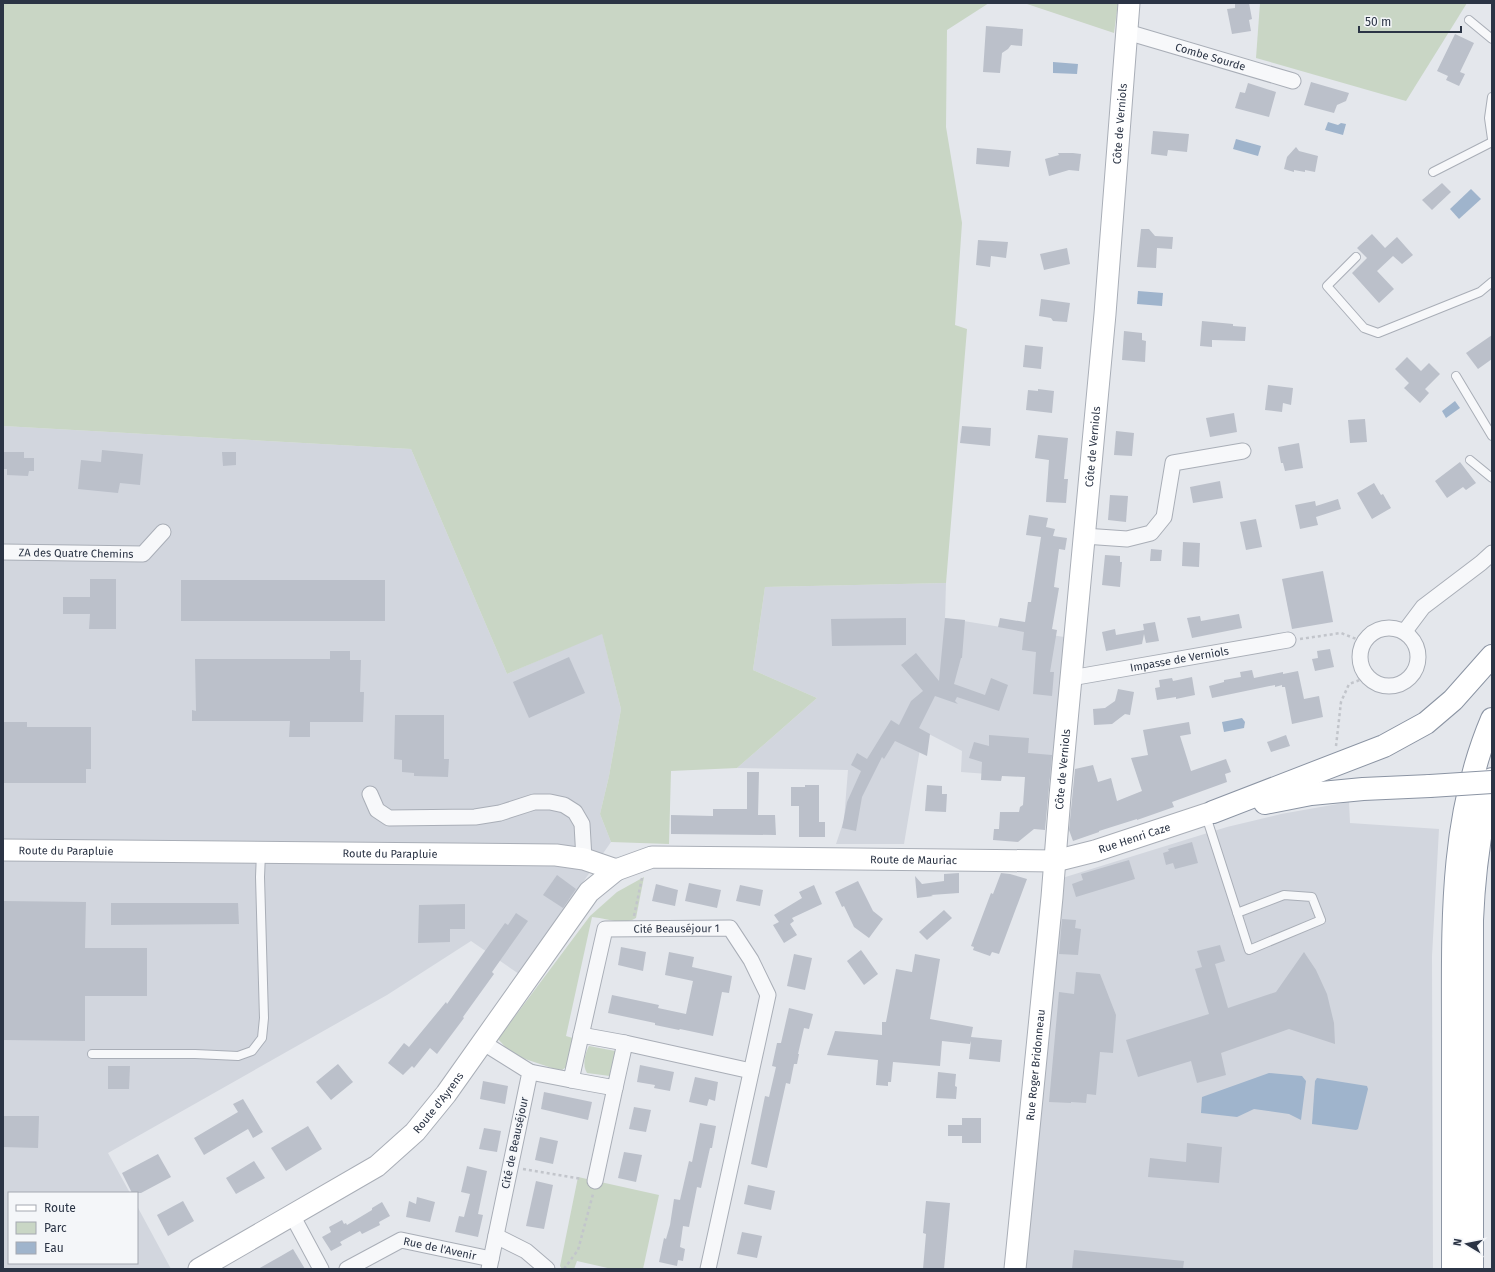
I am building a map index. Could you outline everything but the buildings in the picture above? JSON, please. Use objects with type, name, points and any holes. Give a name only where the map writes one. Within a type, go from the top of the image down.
[{"type":"highway","points":[[1210,814],[1384,746],[1426,723],[1453,700],[1492,656]]},
{"type":"highway","points":[[1453,1269],[1453,940],[1456,867],[1468,794],[1492,719]]},
{"type":"highway","points":[[1472,1269],[1474,880],[1484,809],[1492,779]]},
{"type":"highway","points":[[1210,814],[1311,794],[1363,789],[1492,782]]},
{"type":"street","name":"Côte de Verniols","points":[[1055,861],[1105,314],[1129,3]]},
{"type":"street","name":"Combe Sourde","points":[[1127,32],[1293,81]]},
{"type":"street","points":[[1084,536],[1127,539],[1151,533],[1164,517],[1172,463],[1243,451]]},
{"type":"street","name":"ZA des Quatre Chemins","points":[[3,552],[143,554],[163,532]]},
{"type":"street","points":[[1405,631],[1423,607],[1492,553]]},
{"type":"street","points":[[1382,628],[1396,628],[1405,631],[1412,638],[1417,647],[1419,657],[1417,667],[1412,676],[1395,686],[1385,686],[1375,683],[1362,669],[1360,651],[1364,642],[1370,634],[1382,628]]},
{"type":"street","name":"Impasse de Verniols","points":[[1071,678],[1288,640]]},
{"type":"street","points":[[370,794],[377,810],[389,818],[475,817],[500,813],[534,802],[550,802],[564,805],[575,812],[582,824],[584,858]]},
{"type":"street","name":"Rue Henri Caze","points":[[1055,861],[1095,852],[1210,814]]},
{"type":"street","name":"Route du Parapluie","points":[[3,850],[556,855],[584,858],[616,870]]},
{"type":"street","name":"Route de Mauriac","points":[[645,859],[652,857],[773,857],[1055,861]]},
{"type":"street","points":[[616,870],[645,859]]},
{"type":"street","name":"Rue Roger Bridonneau","points":[[1015,1269],[1055,861]]},
{"type":"street","name":"Route d'Ayrens","points":[[199,1269],[377,1166],[415,1132],[446,1094],[590,892],[616,870]]},
{"type":"street","name":"Cité Beauséjour 1","points":[[571,1080],[605,929],[730,928],[751,960],[768,995],[708,1269]]},
{"type":"street","points":[[581,1035],[625,1043],[751,1071]]},
{"type":"street","points":[[482,1042],[530,1072],[615,1088]]},
{"type":"street","points":[[595,1181],[625,1043]]},
{"type":"street","name":"Cité de Beauséjour","points":[[490,1264],[530,1072]]},
{"type":"street","points":[[292,1215],[322,1269]]},
{"type":"street","points":[[496,1236],[526,1251],[547,1269]]},
{"type":"street","name":"Rue de l'Avenir","points":[[347,1269],[401,1240],[490,1264]]},
{"type":"lane","points":[[1469,20],[1492,39]]},
{"type":"lane","points":[[1433,172],[1492,140],[1489,118],[1492,97]]},
{"type":"lane","points":[[1356,257],[1327,286],[1364,328],[1378,332],[1480,292],[1492,282]]},
{"type":"lane","points":[[1456,376],[1492,436]]},
{"type":"lane","points":[[1470,460],[1492,478]]},
{"type":"lane","points":[[1210,814],[1237,913],[1249,950],[1321,920],[1312,897],[1284,896],[1237,913]]},
{"type":"lane","points":[[92,1054],[195,1054],[226,1057],[238,1056],[252,1051],[262,1038],[264,1018],[260,877],[261,852]]},
{"type":"path","points":[[1288,640],[1341,633],[1364,642]]},
{"type":"path","points":[[1335,766],[1341,702],[1349,684],[1368,677]]},
{"type":"path","points":[[631,929],[642,882],[645,859]]},
{"type":"path","points":[[510,1167],[595,1181],[578,1250],[564,1269]]},
{"type":"shaded area","points":[[3,426],[411,449],[507,674],[602,633],[621,709],[609,776],[600,814],[611,842],[519,974],[471,941],[387,995],[108,1153],[129,1192],[8,1192],[8,1264],[138,1264],[138,1208],[171,1269],[3,1269]]},
{"type":"shaded area","points":[[946,583],[945,618],[1064,637],[1054,779],[961,772],[962,751],[923,731],[904,844],[836,844],[844,820],[848,770],[737,768],[817,698],[753,670],[765,587]]},
{"type":"shaded area","points":[[1349,802],[1350,823],[1439,829],[1432,956],[1433,1269],[1023,1269],[1059,879],[1227,827],[1281,814]]},
{"type":"green space","points":[[3,3],[989,3],[947,30],[946,127],[962,223],[955,325],[967,329],[946,583],[765,587],[753,670],[817,698],[737,768],[671,771],[669,844],[611,842],[600,814],[609,776],[621,709],[602,634],[507,674],[411,449],[3,426]]},
{"type":"green space","points":[[1024,3],[1118,3],[1114,33]]},
{"type":"green space","points":[[1260,3],[1467,3],[1406,101],[1256,58]]},
{"type":"green space","points":[[644,877],[636,918],[620,921],[592,917],[566,1036],[576,1039],[569,1065],[562,1070],[555,1069],[525,1059],[509,1051],[498,1039],[590,916],[617,892]]},
{"type":"green space","points":[[589,1046],[615,1051],[616,1054],[610,1076],[587,1073],[585,1070],[585,1060],[586,1052]]},
{"type":"green space","points":[[578,1177],[659,1195],[643,1269],[612,1269],[577,1261],[574,1269],[562,1269],[560,1266]]},
{"type":"water","points":[[1053,62],[1078,64],[1077,74],[1053,73]]},
{"type":"water","points":[[1328,122],[1338,125],[1341,123],[1346,124],[1343,135],[1325,130]]},
{"type":"water","points":[[1236,139],[1261,146],[1258,156],[1233,149]]},
{"type":"water","points":[[1471,189],[1481,199],[1459,219],[1450,209]]},
{"type":"water","points":[[1138,291],[1163,293],[1162,306],[1137,304]]},
{"type":"water","points":[[1455,401],[1460,408],[1446,418],[1442,411]]},
{"type":"water","points":[[1242,718],[1245,722],[1244,728],[1224,732],[1222,722]]},
{"type":"water","points":[[1269,1073],[1302,1076],[1306,1081],[1301,1120],[1289,1114],[1254,1109],[1237,1117],[1201,1113],[1202,1097]]},
{"type":"water","points":[[1317,1078],[1367,1086],[1368,1089],[1358,1129],[1356,1130],[1312,1124],[1315,1081]]}]
